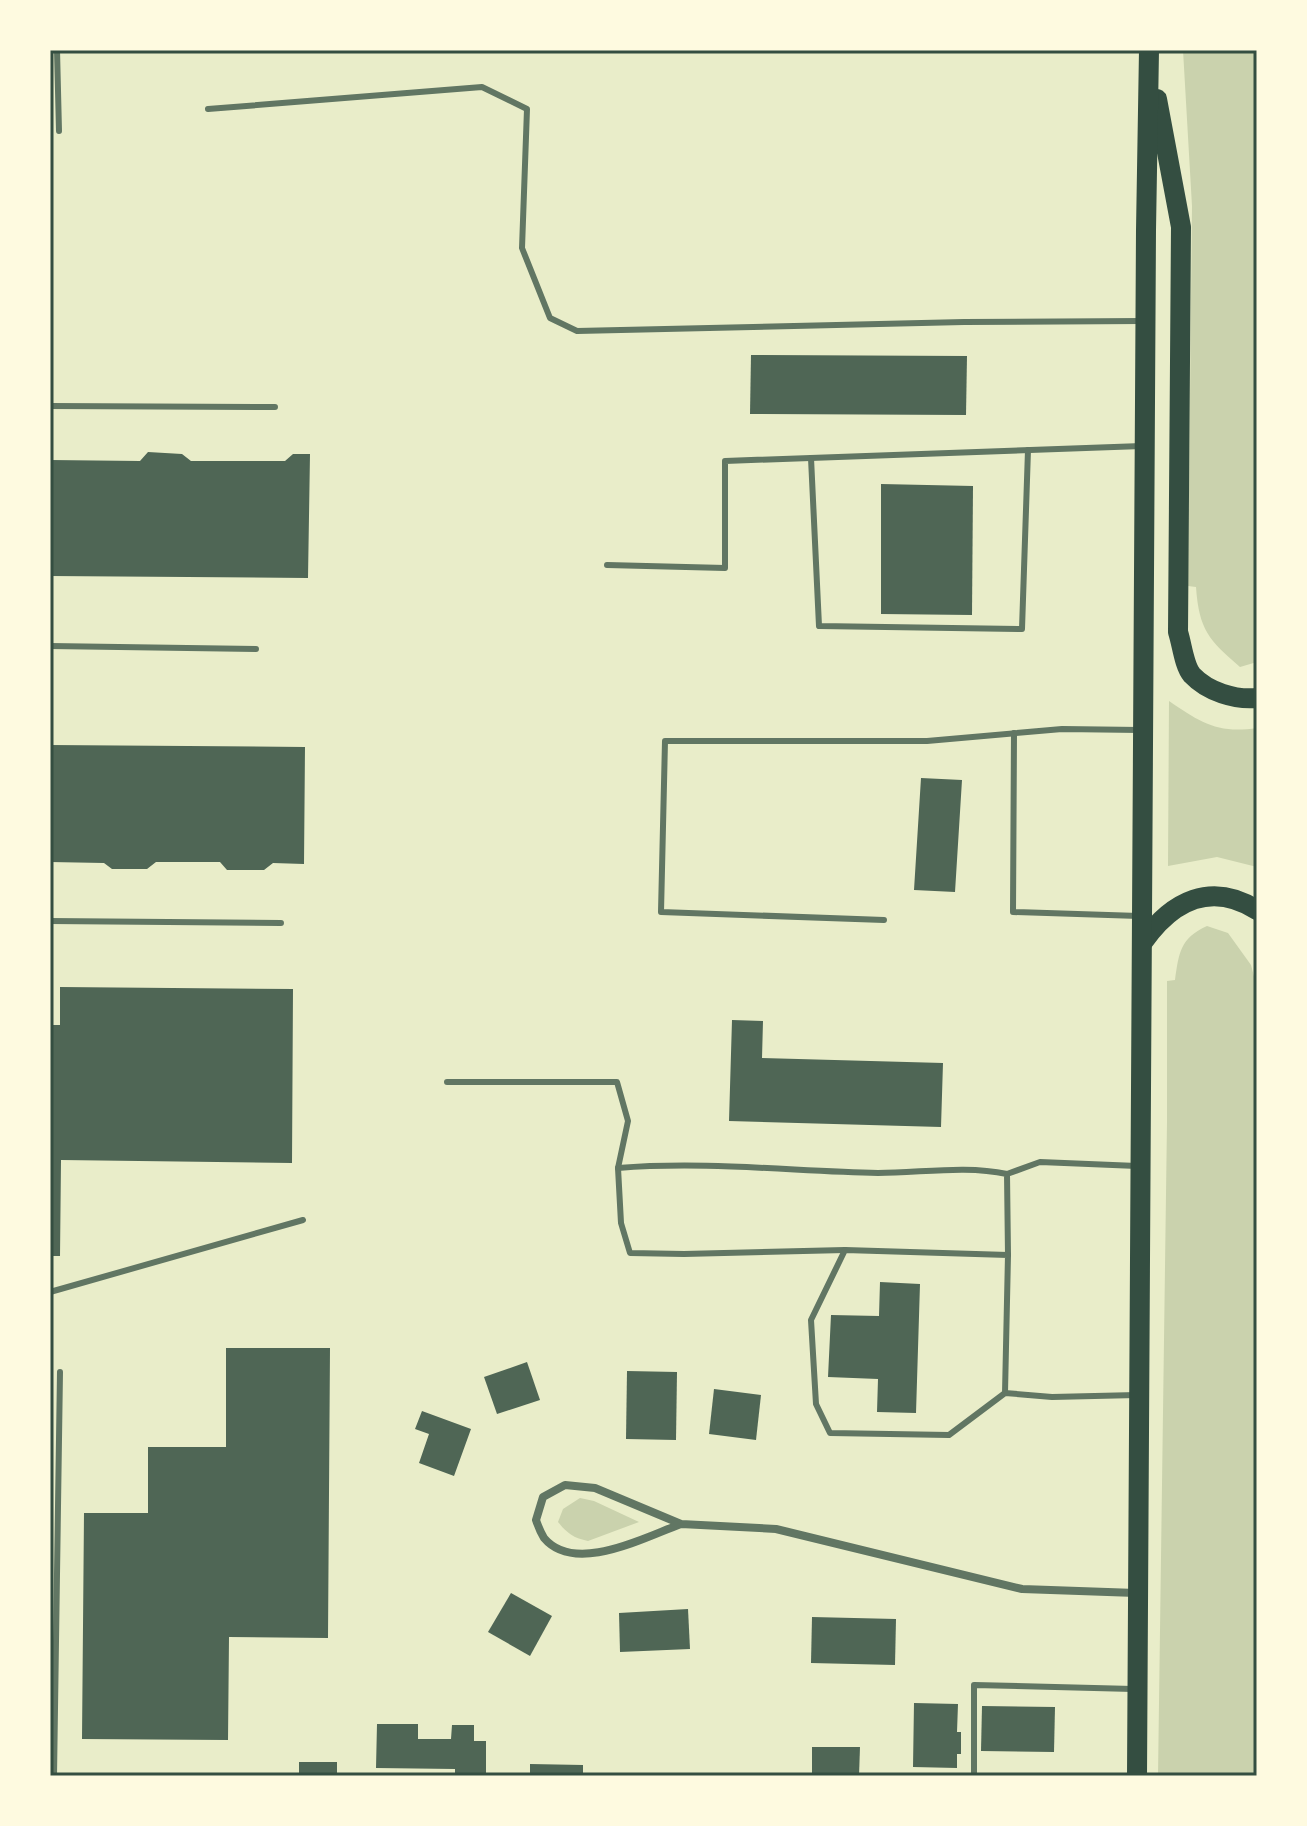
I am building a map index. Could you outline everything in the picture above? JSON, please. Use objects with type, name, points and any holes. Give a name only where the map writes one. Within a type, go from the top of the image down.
[{"type":"main road","points":[[1137,1776],[1149,53]]},
{"type":"main road","points":[[1149,53],[1181,227],[1178,632],[1191,674],[1217,692],[1237,699],[1257,698]]},
{"type":"main road","points":[[1143,942],[1157,922],[1200,897],[1221,895],[1242,901],[1257,910]]},
{"type":"street","points":[[681,1524],[602,1553],[570,1554],[545,1539],[536,1520],[543,1497],[565,1485],[595,1488],[681,1524],[776,1529],[1022,1589],[1137,1593]]},
{"type":"lane","points":[[57,50],[59,131]]},
{"type":"lane","points":[[208,109],[482,87],[527,109],[522,248],[550,318],[577,331],[1145,321]]},
{"type":"lane","points":[[50,406],[275,407]]},
{"type":"lane","points":[[607,565],[725,568],[725,461],[1145,446]]},
{"type":"lane","points":[[811,458],[819,626],[1022,629],[1028,450]]},
{"type":"lane","points":[[50,646],[256,649]]},
{"type":"lane","points":[[884,920],[661,912],[665,741],[927,741],[1062,729],[1144,730]]},
{"type":"lane","points":[[1014,733],[1013,912],[1143,916]]},
{"type":"lane","points":[[50,921],[281,923]]},
{"type":"lane","points":[[447,1082],[617,1082],[628,1121],[618,1168],[621,1223],[630,1253],[845,1250],[1008,1255]]},
{"type":"lane","points":[[618,1168],[667,1164],[879,1173],[987,1170],[1007,1174],[1040,1162],[1142,1166]]},
{"type":"lane","points":[[1005,1393],[1007,1174]]},
{"type":"lane","points":[[50,1292],[303,1220]]},
{"type":"lane","points":[[845,1250],[811,1320],[816,1404],[830,1433],[949,1435],[1005,1393],[1052,1397],[1141,1395]]},
{"type":"lane","points":[[54,1776],[60,1372]]},
{"type":"lane","points":[[974,1776],[974,1685],[1137,1689]]},
{"type":"green space","points":[[1183,50],[1257,50],[1257,662],[1240,667],[1213,641],[1203,624],[1196,587],[1188,586],[1192,206]]},
{"type":"green space","points":[[1169,701],[1210,725],[1231,729],[1257,728],[1257,867],[1217,857],[1168,866]]},
{"type":"green space","points":[[1207,926],[1228,933],[1251,965],[1257,988],[1257,1776],[1158,1776],[1167,981],[1175,980],[1186,941]]},
{"type":"green space","points":[[580,1498],[594,1501],[639,1522],[588,1541],[578,1538],[558,1522],[563,1509]]},
{"type":"building","points":[[751,355],[967,356],[966,415],[750,414]]},
{"type":"building","points":[[148,452],[182,454],[191,461],[285,461],[293,454],[310,454],[308,578],[50,576],[50,460],[140,461]]},
{"type":"building","points":[[881,484],[973,486],[972,615],[881,614]]},
{"type":"building","points":[[50,745],[305,747],[304,864],[273,863],[264,870],[227,870],[220,862],[156,862],[147,869],[112,869],[104,863],[50,862]]},
{"type":"building","points":[[921,778],[962,780],[955,892],[914,890]]},
{"type":"building","points":[[60,987],[293,989],[292,1163],[61,1160],[60,1256],[50,1256],[50,1025],[60,1025]]},
{"type":"building","points":[[732,1020],[763,1021],[762,1058],[943,1063],[941,1127],[729,1121]]},
{"type":"building","points":[[880,1282],[920,1284],[916,1413],[877,1412],[878,1379],[828,1377],[831,1315],[879,1316]]},
{"type":"building","points":[[226,1348],[330,1348],[328,1638],[229,1637],[228,1740],[82,1739],[84,1513],[148,1513],[148,1447],[226,1447]]},
{"type":"building","points":[[527,1362],[540,1400],[497,1414],[484,1377]]},
{"type":"building","points":[[627,1371],[677,1372],[676,1440],[626,1439]]},
{"type":"building","points":[[714,1389],[761,1395],[756,1440],[709,1434]]},
{"type":"building","points":[[422,1411],[471,1429],[454,1476],[419,1463],[429,1434],[415,1429]]},
{"type":"building","points":[[511,1593],[552,1616],[530,1656],[488,1632]]},
{"type":"building","points":[[688,1609],[690,1649],[620,1652],[619,1613]]},
{"type":"building","points":[[812,1617],[896,1619],[895,1665],[811,1663]]},
{"type":"building","points":[[914,1703],[958,1704],[957,1732],[961,1732],[961,1754],[957,1754],[957,1768],[913,1767]]},
{"type":"building","points":[[982,1706],[1055,1707],[1054,1752],[981,1751]]},
{"type":"building","points":[[377,1724],[418,1724],[418,1739],[451,1739],[452,1725],[474,1725],[474,1741],[486,1741],[486,1776],[455,1776],[455,1769],[376,1768]]},
{"type":"building","points":[[812,1747],[860,1747],[859,1776],[812,1776]]},
{"type":"building","points":[[299,1762],[337,1762],[337,1776],[299,1776]]},
{"type":"building","points":[[530,1764],[583,1765],[583,1776],[530,1776]]}]
